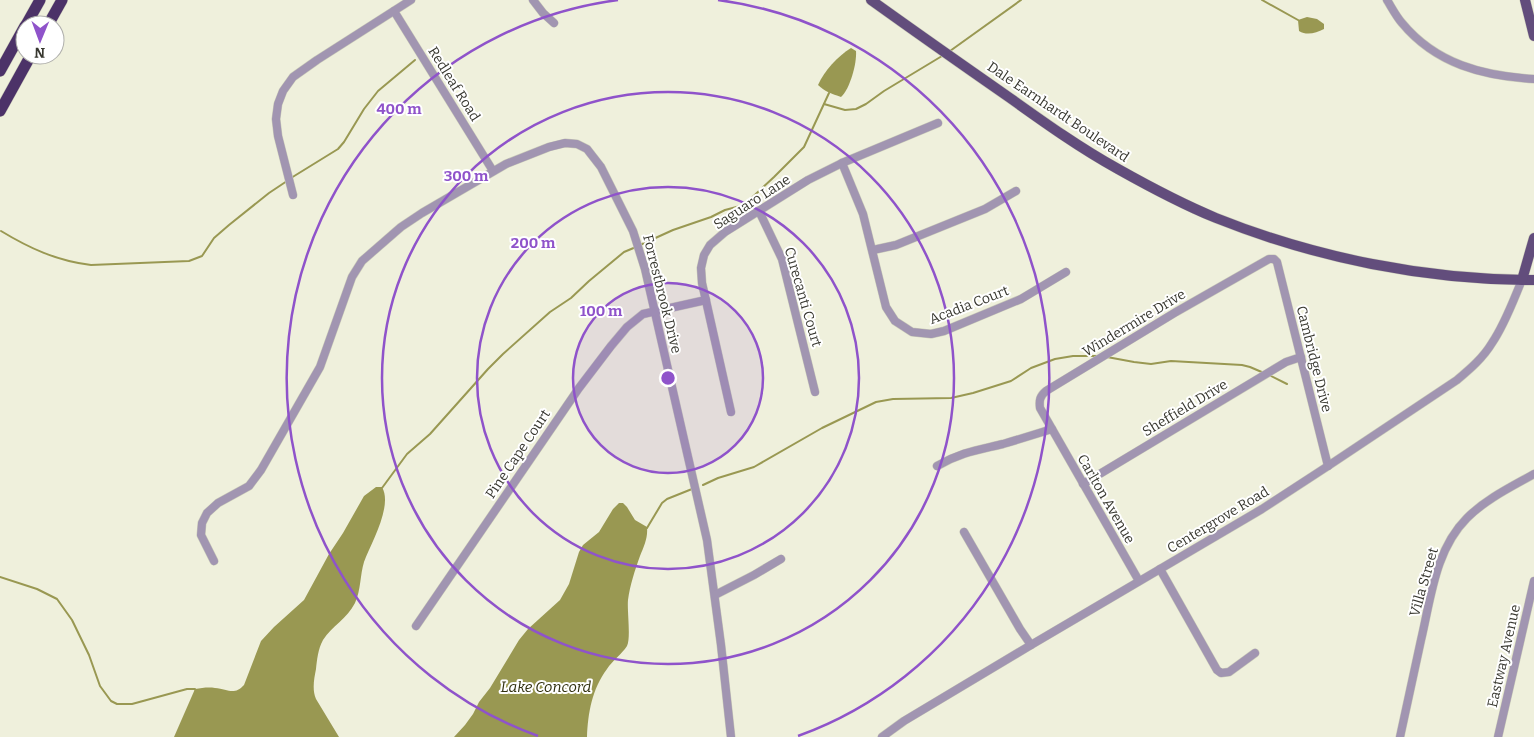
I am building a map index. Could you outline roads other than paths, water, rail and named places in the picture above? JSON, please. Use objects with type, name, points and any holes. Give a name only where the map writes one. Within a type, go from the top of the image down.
[{"type":"highway","points":[[31,15],[40,0]]},
{"type":"highway","points":[[54,15],[62,0]]},
{"type":"highway","points":[[0,71],[15,44]]},
{"type":"highway","points":[[0,111],[25,65]]},
{"type":"main road","name":"Dale Earnhardt Boulevard","points":[[871,0],[1062,135],[1124,173],[1216,218],[1284,242],[1384,266],[1459,277],[1534,280]]},
{"type":"main road","points":[[1525,0],[1534,36]]},
{"type":"main road","points":[[1522,280],[1534,238]]},
{"type":"street","points":[[293,195],[278,136],[276,118],[278,104],[283,91],[293,78],[317,60],[411,0]]},
{"type":"street","points":[[533,0],[554,23]]},
{"type":"street","points":[[1387,0],[1401,22],[1413,34],[1435,52],[1460,66],[1481,72],[1534,79]]},
{"type":"street","name":"Redleaf Road","points":[[394,11],[493,171]]},
{"type":"street","name":"Saguaro Lane","points":[[731,412],[702,283],[701,268],[704,255],[710,245],[725,232],[808,180],[842,163],[938,123]]},
{"type":"street","name":"Forrestbrook Drive","points":[[214,561],[201,535],[202,523],[212,508],[248,486],[262,470],[320,367],[352,277],[362,261],[415,217],[493,171],[549,147],[565,143],[577,144],[587,149],[601,167],[633,231],[645,269],[707,540],[731,737]]},
{"type":"street","name":"Acadia Court","points":[[842,163],[863,214],[886,307],[895,321],[912,332],[931,334],[944,331],[1021,299],[1066,272]]},
{"type":"street","points":[[873,250],[896,245],[976,212],[1016,190]]},
{"type":"street","name":"Curecanti Court","points":[[759,211],[782,259],[815,392]]},
{"type":"street","name":"Cambridge Drive","points":[[1274,259],[1277,262],[1328,466]]},
{"type":"street","name":"Windermire Drive","points":[[1052,429],[1040,408],[1039,400],[1046,391],[1264,261],[1274,259]]},
{"type":"street","name":"Centergrove Road","points":[[882,737],[904,721],[1262,509],[1457,380],[1475,365],[1492,344],[1509,312],[1522,280]]},
{"type":"street","name":"Pine Cape Court","points":[[416,626],[595,366],[611,346],[636,319],[644,314],[706,300]]},
{"type":"street","name":"Sheffield Drive","points":[[1083,484],[1286,362],[1300,356]]},
{"type":"street","points":[[937,466],[972,450],[1052,429]]},
{"type":"street","name":"Carlton Avenue","points":[[1052,429],[1139,581]]},
{"type":"street","name":"Villa Street","points":[[1400,737],[1434,585],[1445,550],[1468,517],[1501,493],[1534,474]]},
{"type":"street","points":[[964,532],[1031,645]]},
{"type":"street","points":[[715,595],[781,559]]},
{"type":"street","points":[[1160,569],[1221,673],[1228,672],[1255,653]]},
{"type":"street","name":"Eastway Avenue","points":[[1498,737],[1534,581]]},
{"type":"water","points":[[1307,17],[1317,19],[1324,24],[1324,29],[1312,33],[1299,31],[1298,20]]},
{"type":"water","points":[[851,48],[856,51],[854,69],[850,82],[841,97],[828,92],[818,85],[832,64]]},
{"type":"water","points":[[376,487],[382,487],[385,495],[385,504],[380,524],[364,562],[357,598],[348,614],[323,640],[319,651],[315,677],[316,699],[339,737],[174,737],[195,689],[212,688],[234,691],[244,685],[261,641],[304,600],[364,496]]},
{"type":"water","name":"Lake Concord","points":[[619,503],[623,503],[635,520],[647,527],[647,535],[629,594],[627,646],[609,666],[594,693],[588,719],[587,737],[454,737],[473,714],[519,640],[528,629],[560,600],[569,584],[583,545],[599,532],[613,509]]},
{"type":"waterway","points":[[950,51],[1021,0]]},
{"type":"waterway","points":[[1262,0],[1298,20]]},
{"type":"waterway","points":[[824,104],[845,110],[856,109],[942,56]]},
{"type":"waterway","points":[[291,178],[338,149],[378,91],[415,60]]},
{"type":"waterway","points":[[640,245],[673,230],[711,217],[725,210],[744,205],[804,147],[829,93]]},
{"type":"waterway","points":[[1,231],[44,253],[91,265],[189,261],[202,256],[214,238],[269,193],[287,181]]},
{"type":"waterway","points":[[382,488],[407,454],[430,434],[503,354],[550,312],[571,298],[624,252],[636,247]]},
{"type":"waterway","points":[[703,485],[718,478],[754,467],[822,428],[876,402],[893,399],[951,398],[1011,381],[1031,368],[1055,359],[1073,356],[1098,356]]},
{"type":"waterway","points":[[1107,357],[1151,364],[1171,361],[1242,365],[1264,373]]},
{"type":"waterway","points":[[1269,375],[1287,384]]},
{"type":"waterway","points":[[647,528],[662,503],[667,499],[692,489]]},
{"type":"waterway","points":[[0,577],[37,589],[57,599],[72,620],[89,655],[100,686],[111,701],[117,704],[132,704],[187,689],[195,689],[196,691]]}]
